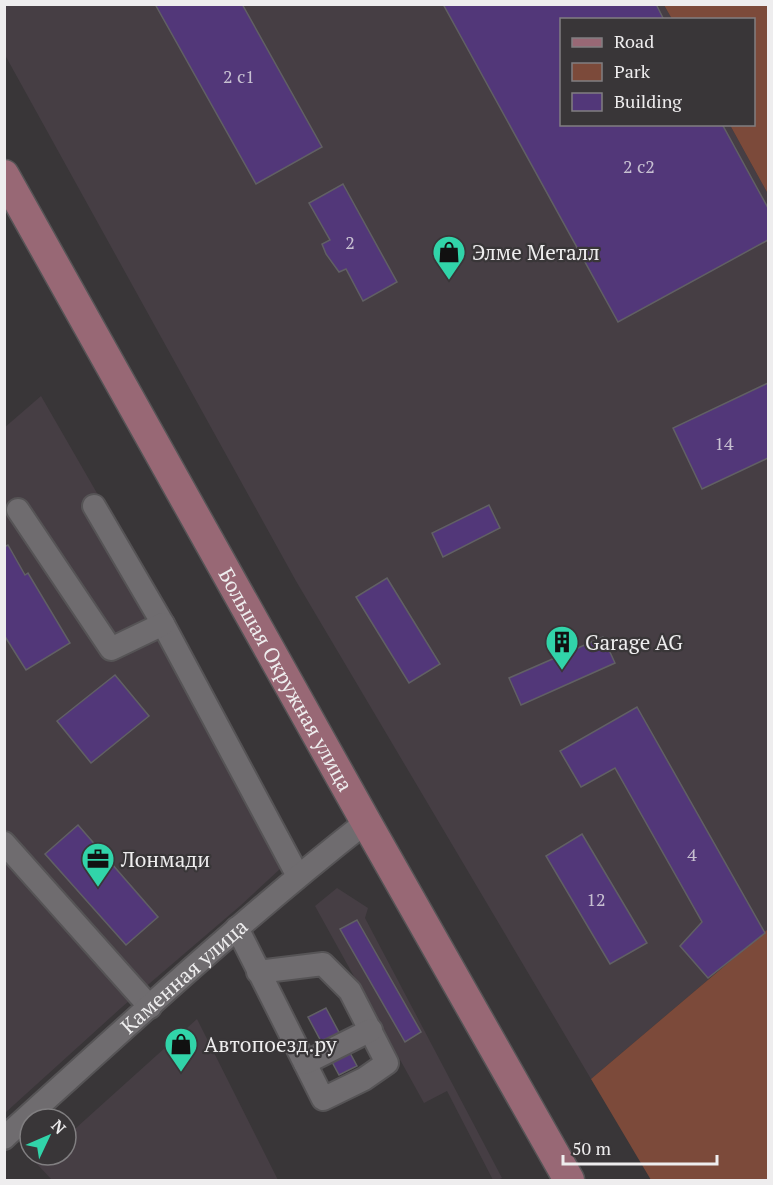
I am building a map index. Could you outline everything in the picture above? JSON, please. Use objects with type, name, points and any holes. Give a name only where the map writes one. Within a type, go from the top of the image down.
[{"type":"main road","name":"Большая Окружная улица","points":[[4,175],[569,1180]]},
{"type":"street","points":[[94,506],[163,624],[298,876]]},
{"type":"street","points":[[18,510],[111,649],[163,624]]},
{"type":"street","name":"Каменная улица","points":[[4,1138],[237,928],[366,822]]},
{"type":"street","points":[[4,843],[150,1007]]},
{"type":"street","points":[[237,928],[258,972],[322,1099],[364,1079],[387,1063],[350,991],[323,964],[258,972]]},
{"type":"street","points":[[304,1063],[371,1030]]},
{"type":"shaded area","points":[[4,5],[664,5],[671,18],[560,18],[560,126],[731,126],[768,194],[768,929],[591,1079],[296,581],[5,55]]},
{"type":"shaded area","points":[[41,396],[173,625],[294,856],[5,1113],[4,428]]},
{"type":"shaded area","points":[[337,888],[368,908],[365,918],[502,1178],[493,1180],[447,1091],[424,1103],[315,906]]},
{"type":"shaded area","name":"Автопоезд.ру","points":[[197,1019],[278,1180],[52,1180],[40,1167],[78,1167],[78,1126]]},
{"type":"green space","points":[[664,5],[768,5],[768,194],[731,126],[755,126],[755,18],[671,18]]},
{"type":"green space","points":[[768,929],[768,1180],[651,1180],[591,1079]]},
{"type":"building","points":[[155,4],[242,4],[322,147],[256,184]]},
{"type":"building","points":[[443,4],[656,4],[663,18],[560,18],[560,126],[723,126],[768,208],[768,240],[618,322]]},
{"type":"building","points":[[343,184],[397,282],[363,301],[346,269],[339,272],[326,254],[322,244],[330,240],[309,203]]},
{"type":"building","points":[[768,383],[768,458],[702,489],[673,428]]},
{"type":"building","points":[[489,505],[500,528],[443,557],[432,533]]},
{"type":"building","points":[[8,545],[25,575],[28,573],[70,643],[26,670],[4,635],[4,547]]},
{"type":"building","points":[[387,578],[440,664],[409,683],[356,597]]},
{"type":"building","name":"Garage AG","points":[[603,637],[615,663],[521,705],[509,678]]},
{"type":"building","points":[[115,675],[149,716],[91,763],[57,721]]},
{"type":"building","points":[[637,707],[765,933],[708,978],[680,946],[702,922],[615,768],[581,787],[560,751]]},
{"type":"building","points":[[78,825],[158,917],[126,945],[45,854]]},
{"type":"building","points":[[582,834],[647,943],[610,964],[546,856]]},
{"type":"building","points":[[357,920],[421,1032],[405,1042],[340,929]]},
{"type":"building","points":[[326,1008],[357,1066],[339,1075],[308,1017]]},
{"type":"place","name":"Элме Металл","points":[[449,281]]},
{"type":"place","name":"Garage AG","points":[[562,671]]},
{"type":"place","name":"Лонмади","points":[[98,888]]},
{"type":"place","name":"Автопоезд.ру","points":[[181,1073]]}]
